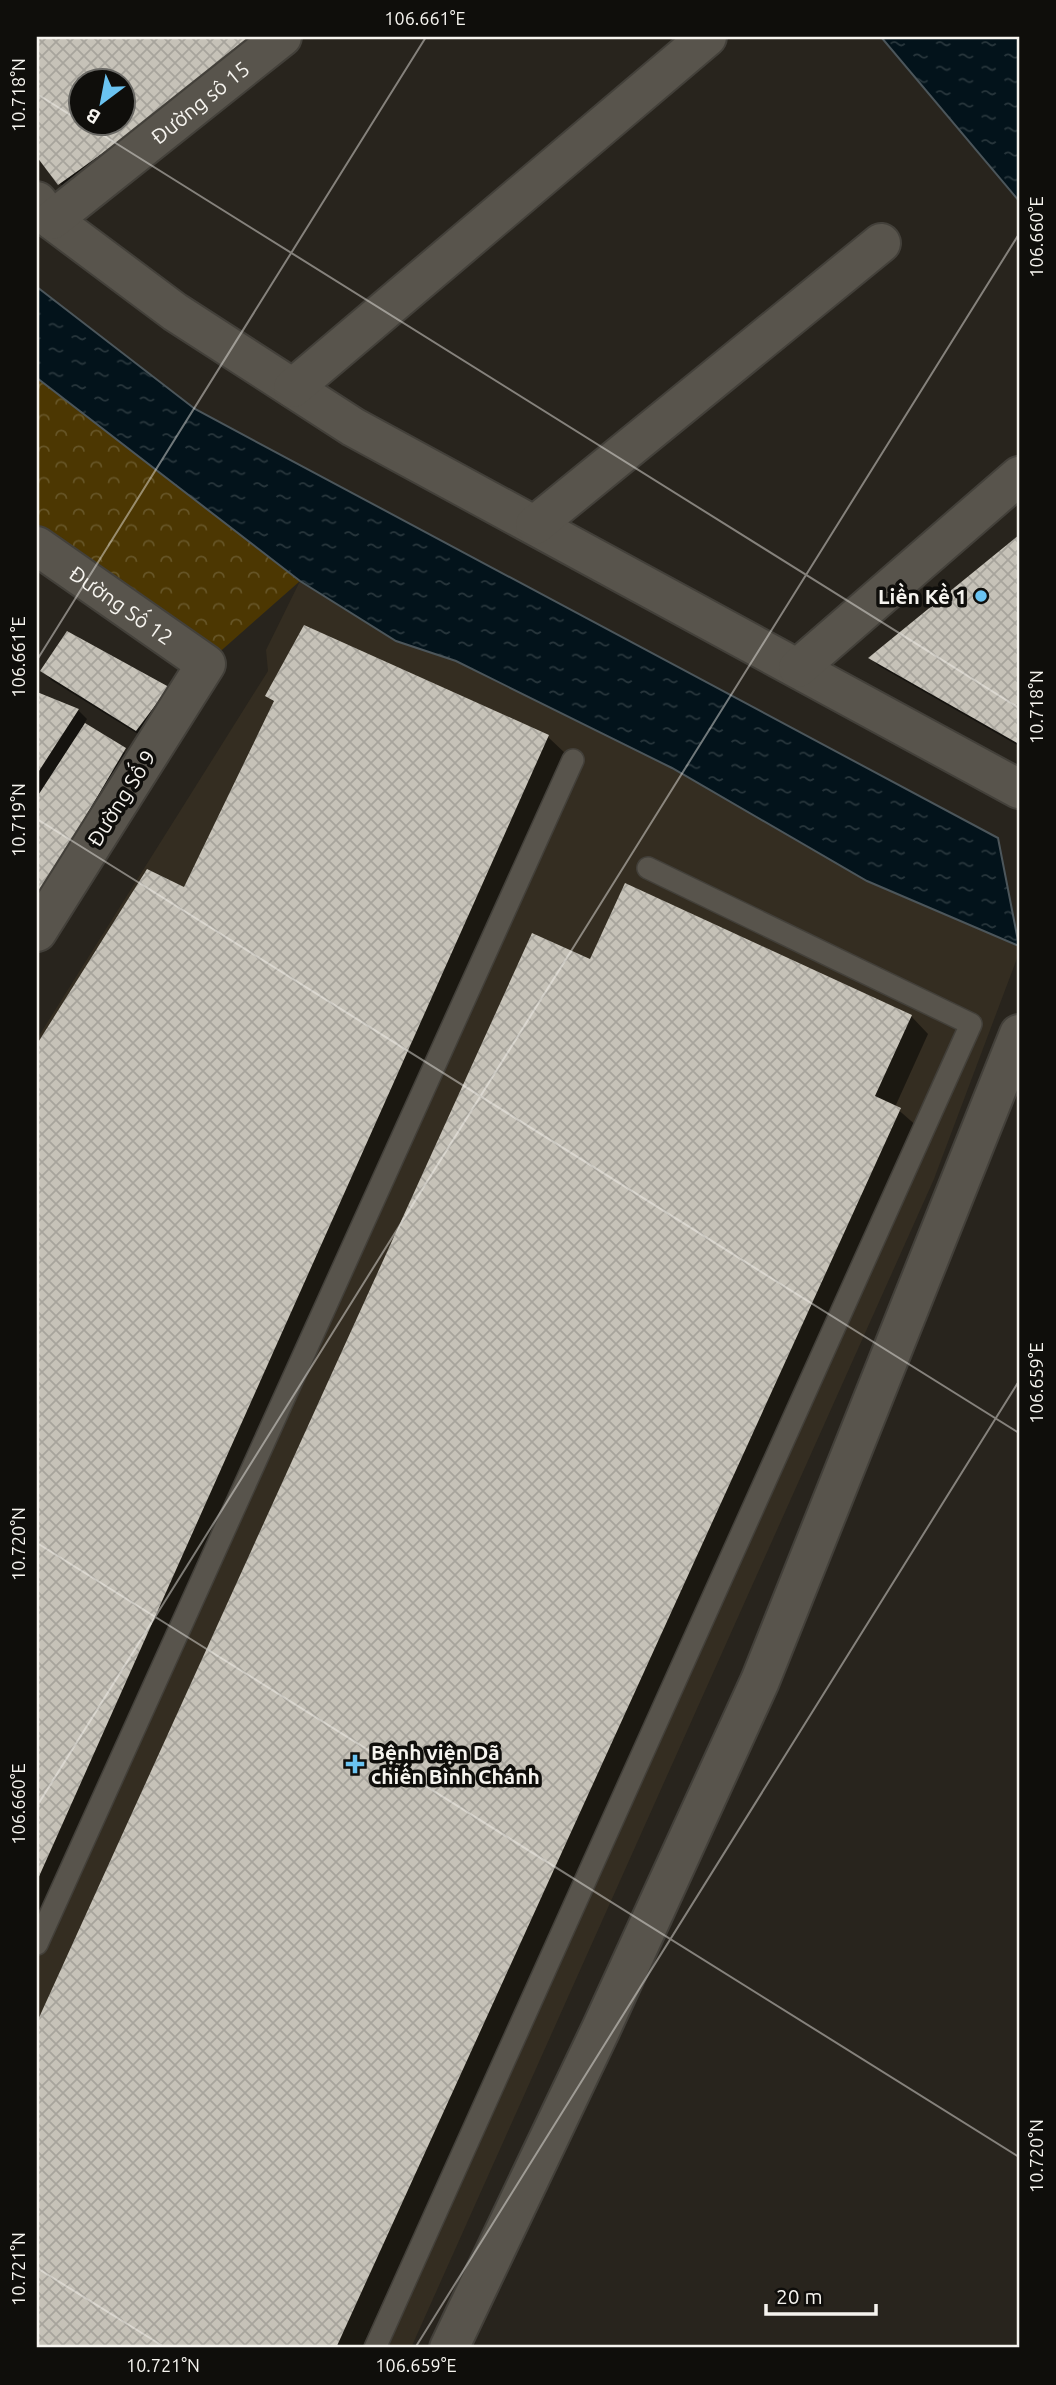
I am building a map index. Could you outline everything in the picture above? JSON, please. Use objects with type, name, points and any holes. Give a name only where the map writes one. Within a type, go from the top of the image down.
[{"type":"street","name":"Đường sô 15","points":[[45,210],[282,37]]},
{"type":"street","points":[[293,388],[708,37]]},
{"type":"street","points":[[45,210],[175,312],[353,427],[1019,789]]},
{"type":"street","points":[[535,526],[881,243]]},
{"type":"street","points":[[798,668],[1019,476]]},
{"type":"street","name":"Đường Số 12","points":[[38,550],[206,664]]},
{"type":"street","name":"Đường Số 9","points":[[37,932],[206,664]]},
{"type":"street","points":[[449,2348],[601,2029],[760,1681],[1019,1034]]},
{"type":"lane","points":[[37,1944],[573,760]]},
{"type":"lane","points":[[375,2348],[971,1024],[648,867]]},
{"type":"shaded area","name":"Bệnh viện Dã chiến Bình Chánh","points":[[300,581],[396,641],[456,661],[672,768],[867,881],[1019,946],[1019,953],[934,1179],[411,2348],[37,2348],[37,1039],[268,671],[266,650]]},
{"type":"green space","points":[[37,378],[300,581],[206,664],[37,546]]},
{"type":"water","points":[[881,37],[1019,37],[1019,201]]},
{"type":"water","points":[[37,287],[195,409],[998,838],[1019,946],[867,881],[672,768],[456,661],[396,641],[300,581],[37,378]]},
{"type":"building","points":[[37,37],[250,37],[173,103],[136,129],[136,66],[66,66],[66,136],[127,136],[58,185],[37,157]]},
{"type":"building","name":"Liền Kề 1","points":[[1019,535],[1019,744],[868,658]]},
{"type":"building","points":[[304,625],[549,735],[37,1881],[37,1044],[147,869],[184,887],[274,701],[265,696]]},
{"type":"building","points":[[67,631],[169,687],[136,731],[40,671]]},
{"type":"building","points":[[37,692],[79,709],[37,774]]},
{"type":"building","points":[[85,723],[126,748],[37,899],[37,797]]},
{"type":"building","points":[[625,883],[912,1015],[875,1096],[901,1108],[336,2348],[37,2348],[37,2022],[532,933],[590,959]]},
{"type":"place","name":"Liền Kề 1","points":[[981,596]]},
{"type":"place","name":"Bệnh viện Dã chiến Bình Chánh","points":[[355,1764]]}]
